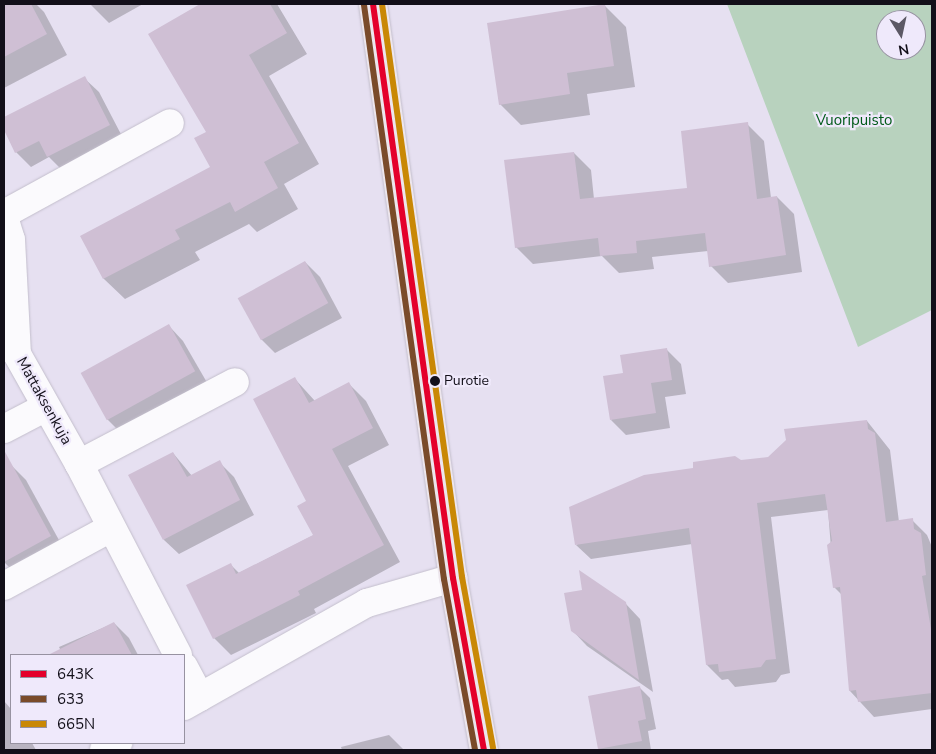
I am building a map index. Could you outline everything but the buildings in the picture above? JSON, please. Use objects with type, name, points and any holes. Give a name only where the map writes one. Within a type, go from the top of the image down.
[{"type":"main road","points":[[373,4],[453,578],[484,750]]},
{"type":"street","name":"Mattaksenkuja","points":[[170,123],[4,216],[11,240],[17,354],[79,464],[177,654]]},
{"type":"street","points":[[79,464],[235,382]]},
{"type":"street","points":[[4,429],[46,407]]},
{"type":"street","points":[[4,586],[111,528]]},
{"type":"street","points":[[185,671],[192,701],[367,603],[453,578]]},
{"type":"street","points":[[104,750],[116,744]]},
{"type":"green space","name":"Vuoripuisto","points":[[727,4],[932,4],[932,310],[858,347]]},
{"type":"transit line","name":"643K","points":[[373,4],[453,578],[484,750]]},
{"type":"transit line","name":"665N","points":[[382,4],[462,577],[493,748]]},
{"type":"transit line","name":"633","points":[[364,5],[444,579],[475,750]]},
{"type":"place","name":"Purotie","points":[[435,381]]}]
